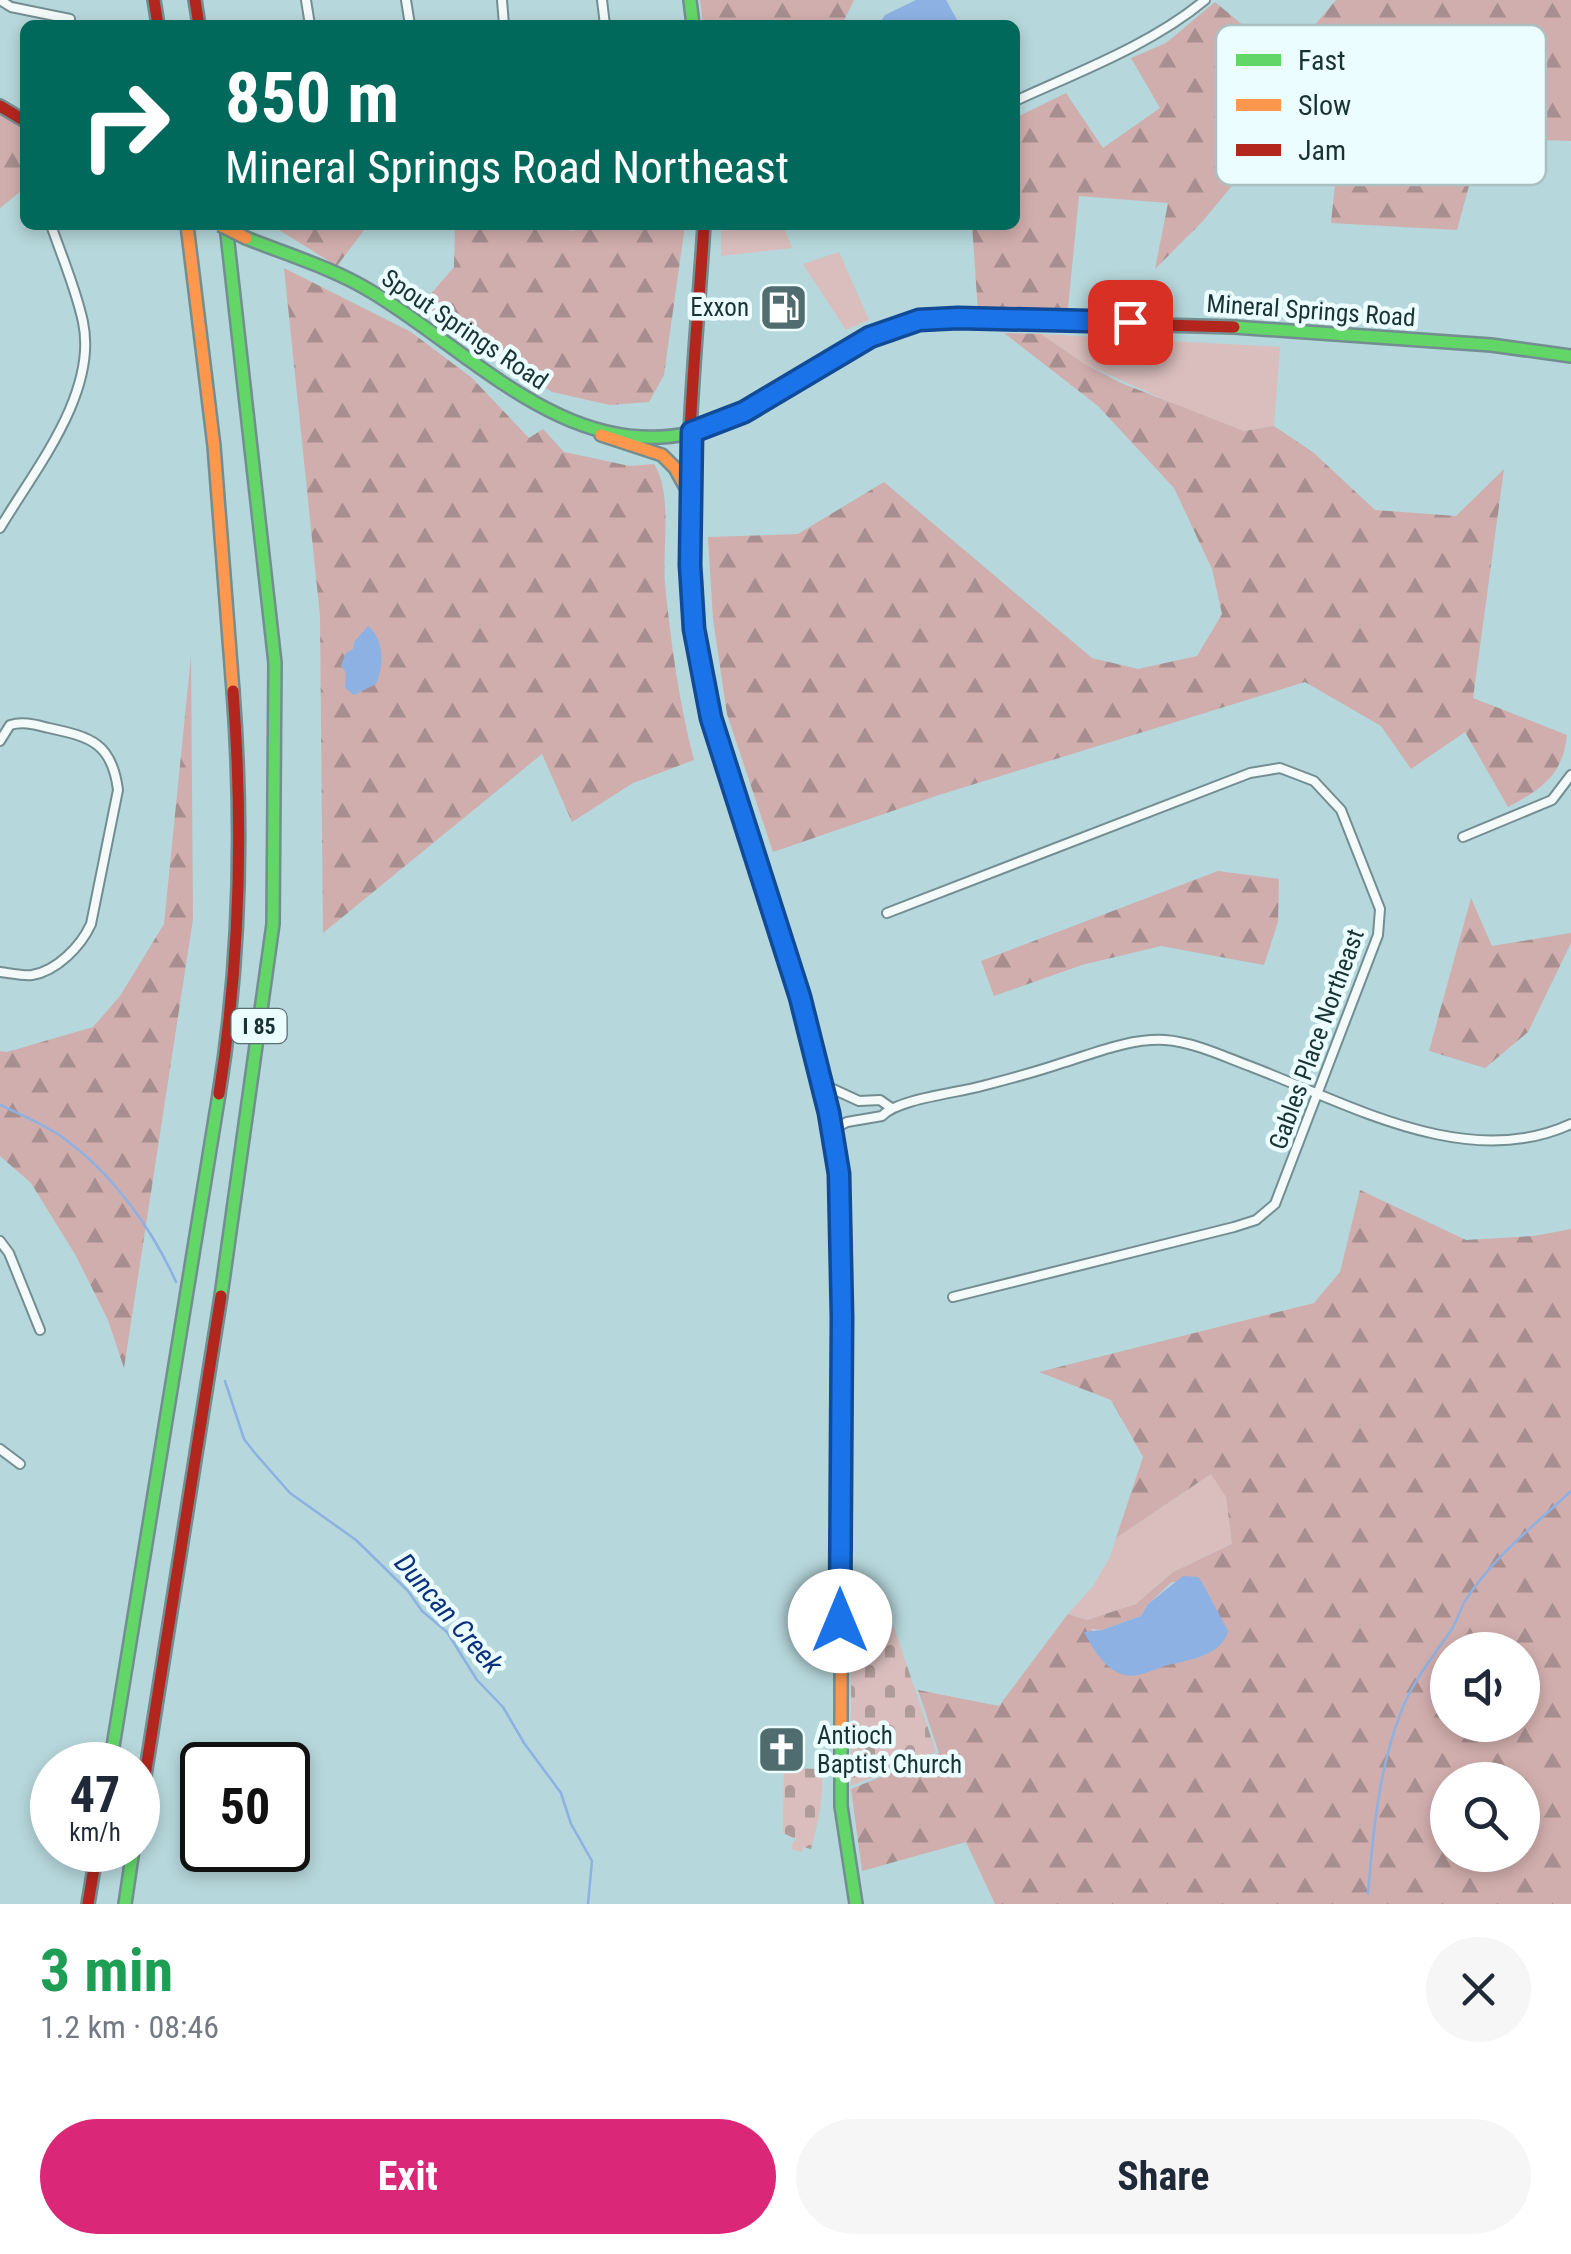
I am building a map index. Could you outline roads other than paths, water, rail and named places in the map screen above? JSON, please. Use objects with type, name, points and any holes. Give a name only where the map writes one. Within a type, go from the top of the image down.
[{"type":"main road","name":"I 85","points":[[114,1742],[225,1055],[238,881],[240,787],[226,598],[214,446],[188,230]]},
{"type":"main road","name":"I 85","points":[[150,1742],[224,1276],[274,924],[275,662],[224,230]]},
{"type":"main road","name":"Spout Springs Road","points":[[232,230],[367,288],[531,402],[598,433],[656,439],[692,432]]},
{"type":"main road","points":[[704,230],[690,495],[694,629],[711,718],[800,997],[839,1174],[841,1806],[856,1904]]},
{"type":"main road","name":"Mineral Springs Road","points":[[692,432],[744,412],[870,337],[919,320],[1172,323],[1475,344],[1571,356]]},
{"type":"main road","points":[[598,433],[612,442],[662,454],[674,464],[690,495]]},
{"type":"main road","points":[[88,1904],[93,1872]]},
{"type":"main road","points":[[124,1904],[129,1872]]},
{"type":"street","points":[[0,0],[11,7],[70,20]]},
{"type":"street","points":[[1020,98],[1154,34],[1205,0]]},
{"type":"street","points":[[0,528],[73,404],[85,364],[84,324],[53,230]]},
{"type":"street","points":[[0,741],[10,725],[21,722],[80,735],[106,752],[115,768],[118,790],[91,924],[84,939],[48,970],[31,975],[0,972]]},
{"type":"street","name":"Gables Place Northeast","points":[[888,913],[1250,772],[1280,768],[1314,780],[1341,810],[1380,910],[1378,935],[1275,1204],[1256,1220],[953,1298]]},
{"type":"street","points":[[1463,837],[1552,800],[1571,775]]},
{"type":"street","points":[[832,1130],[847,1122],[882,1116],[890,1107],[945,1096],[1122,1045],[1165,1040],[1232,1060],[1393,1122],[1456,1138],[1492,1141],[1529,1137],[1571,1124]]},
{"type":"street","points":[[822,1084],[859,1101],[880,1100],[890,1107]]},
{"type":"street","points":[[0,1241],[9,1253],[40,1330]]},
{"type":"street","points":[[0,1449],[20,1464]]},
{"type":"water","points":[[916,0],[946,0],[957,20],[882,20]]},
{"type":"water","points":[[368,626],[378,638],[381,669],[376,684],[354,695],[345,688],[346,673],[341,665]]},
{"type":"water","points":[[1183,1576],[1198,1577],[1202,1582],[1228,1631],[1225,1639],[1203,1656],[1139,1675],[1127,1676],[1109,1667],[1084,1632],[1141,1616],[1148,1604]]},
{"type":"waterway","name":"Duncan Creek","points":[[0,1105],[55,1132],[97,1167],[142,1222],[176,1282]]},
{"type":"waterway","name":"Duncan Creek","points":[[225,1381],[244,1439],[254,1452],[290,1493],[356,1540],[408,1591],[422,1611],[447,1632],[477,1680],[503,1707],[561,1793],[571,1824],[592,1861],[588,1904]]},
{"type":"waterway","points":[[1368,1894],[1383,1775],[1408,1696],[1487,1571],[1571,1491]]},
{"type":"place","name":"Exxon","points":[[784,307]]},
{"type":"place","name":"Antioch Baptist Church","points":[[782,1749]]}]
